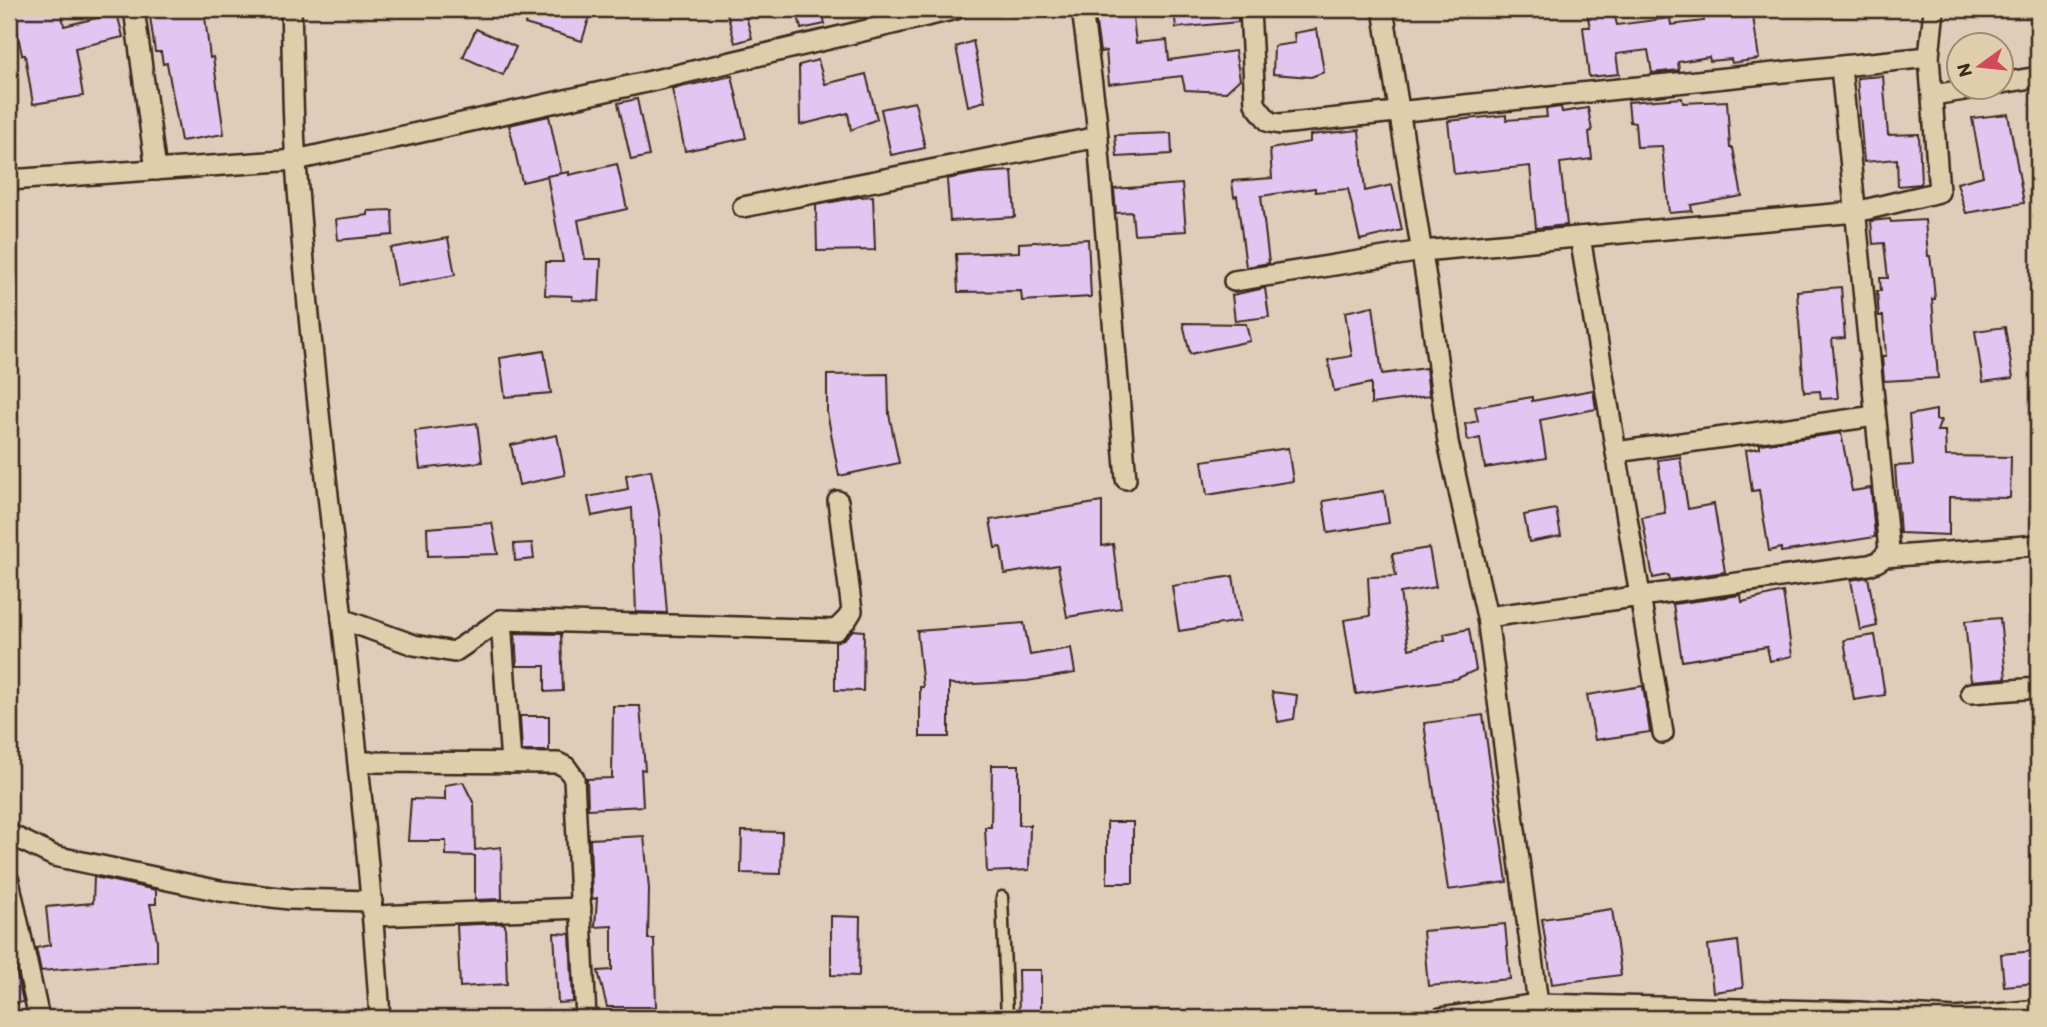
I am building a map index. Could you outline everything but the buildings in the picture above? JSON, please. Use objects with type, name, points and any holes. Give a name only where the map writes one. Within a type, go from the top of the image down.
[{"type":"street","points":[[134,9],[156,170]]},
{"type":"street","points":[[291,9],[296,160],[323,453],[373,908],[380,1018]]},
{"type":"street","points":[[9,180],[296,160],[651,81],[956,9]]},
{"type":"street","points":[[1082,9],[1098,137],[1126,479]]},
{"type":"street","points":[[1250,9],[1255,104],[1269,122],[1280,124],[1929,57]]},
{"type":"street","points":[[1383,9],[1422,251],[1448,442],[1487,617],[1538,1011]]},
{"type":"street","points":[[1234,281],[1422,251],[1856,212],[1939,192],[1929,57],[1934,9]]},
{"type":"street","points":[[1487,617],[1869,565],[1879,562],[1889,550],[1841,66]]},
{"type":"street","points":[[2016,81],[2038,77]]},
{"type":"street","points":[[1933,95],[1946,93]]},
{"type":"street","points":[[743,207],[1098,137]]},
{"type":"street","points":[[1580,237],[1662,733]]},
{"type":"street","points":[[1616,452],[1875,416]]},
{"type":"street","points":[[342,619],[414,645],[454,652],[501,620],[836,630],[852,611],[838,501]]},
{"type":"street","points":[[1884,557],[2038,545]]},
{"type":"street","points":[[501,620],[511,762]]},
{"type":"street","points":[[1971,692],[2038,688]]},
{"type":"street","points":[[358,762],[558,763],[571,771],[574,778],[586,1018]]},
{"type":"street","points":[[9,834],[54,856],[220,891],[373,908],[581,908]]},
{"type":"street","points":[[9,880],[39,1018]]},
{"type":"street","points":[[1441,1018],[1538,1011],[1859,1012],[1955,1018],[2038,1010]]},
{"type":"lane","points":[[1002,897],[1007,1018]]}]
